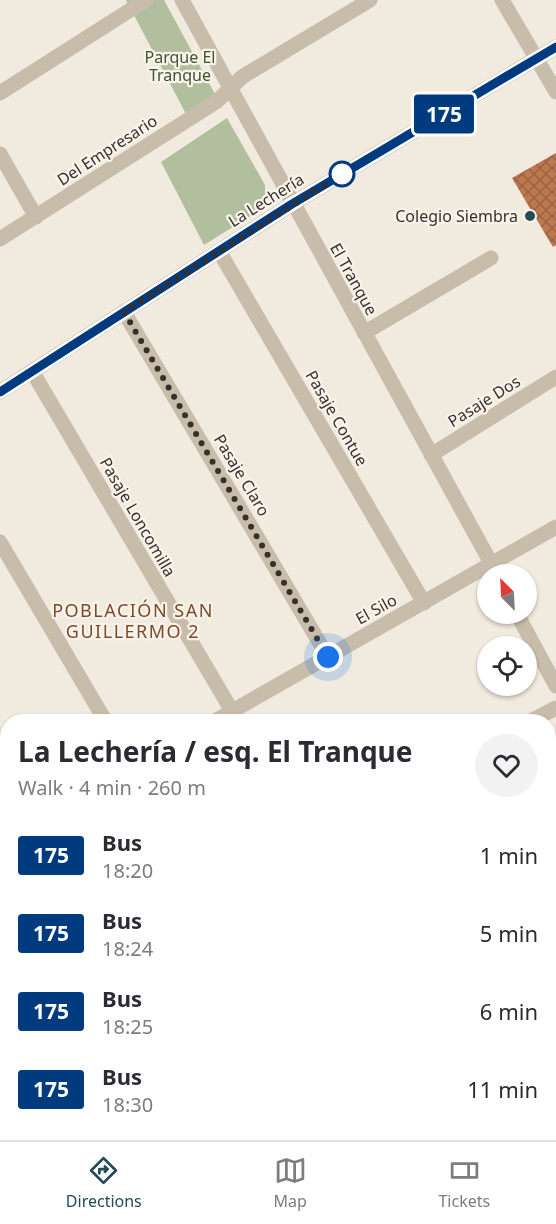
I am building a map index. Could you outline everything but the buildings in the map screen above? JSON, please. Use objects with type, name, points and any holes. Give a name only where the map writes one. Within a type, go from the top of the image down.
[{"type":"street","points":[[0,93],[146,0]]},
{"type":"street","name":"El Tranque","points":[[183,0],[292,204],[491,564]]},
{"type":"street","name":"Del Empresario","points":[[0,239],[216,102],[242,77],[370,0]]},
{"type":"street","points":[[501,0],[556,92]]},
{"type":"street","name":"La Lechería","points":[[0,392],[292,204],[556,47]]},
{"type":"street","points":[[0,154],[36,217]]},
{"type":"street","name":"Pasaje Contue","points":[[219,251],[424,603]]},
{"type":"street","points":[[364,333],[491,258]]},
{"type":"street","name":"Pasaje Claro","points":[[124,312],[328,657]]},
{"type":"street","name":"Pasaje Loncomilla","points":[[32,371],[232,711]]},
{"type":"street","name":"Pasaje Dos","points":[[431,455],[556,377]]},
{"type":"street","name":"El Silo","points":[[503,564],[556,527]]},
{"type":"street","points":[[0,542],[101,714]]},
{"type":"street","name":"El Silo","points":[[227,714],[424,603],[477,578]]},
{"type":"street","points":[[523,624],[556,686]]},
{"type":"green space","name":"Parque El Tranque","points":[[126,0],[164,0],[216,96],[186,114]]},
{"type":"green space","points":[[227,118],[265,185],[265,202],[260,210],[204,245],[161,162]]},
{"type":"bus line","name":"175","points":[[0,392],[292,204],[556,47]]},
{"type":"place","name":"Colegio Siembra","points":[[530,216]]},
{"type":"district","name":"POBLACIÓN SAN GUILLERMO 2","points":[[133,620]]},
{"type":"route","points":[[328,657],[124,312],[344,173],[342,174]]}]
